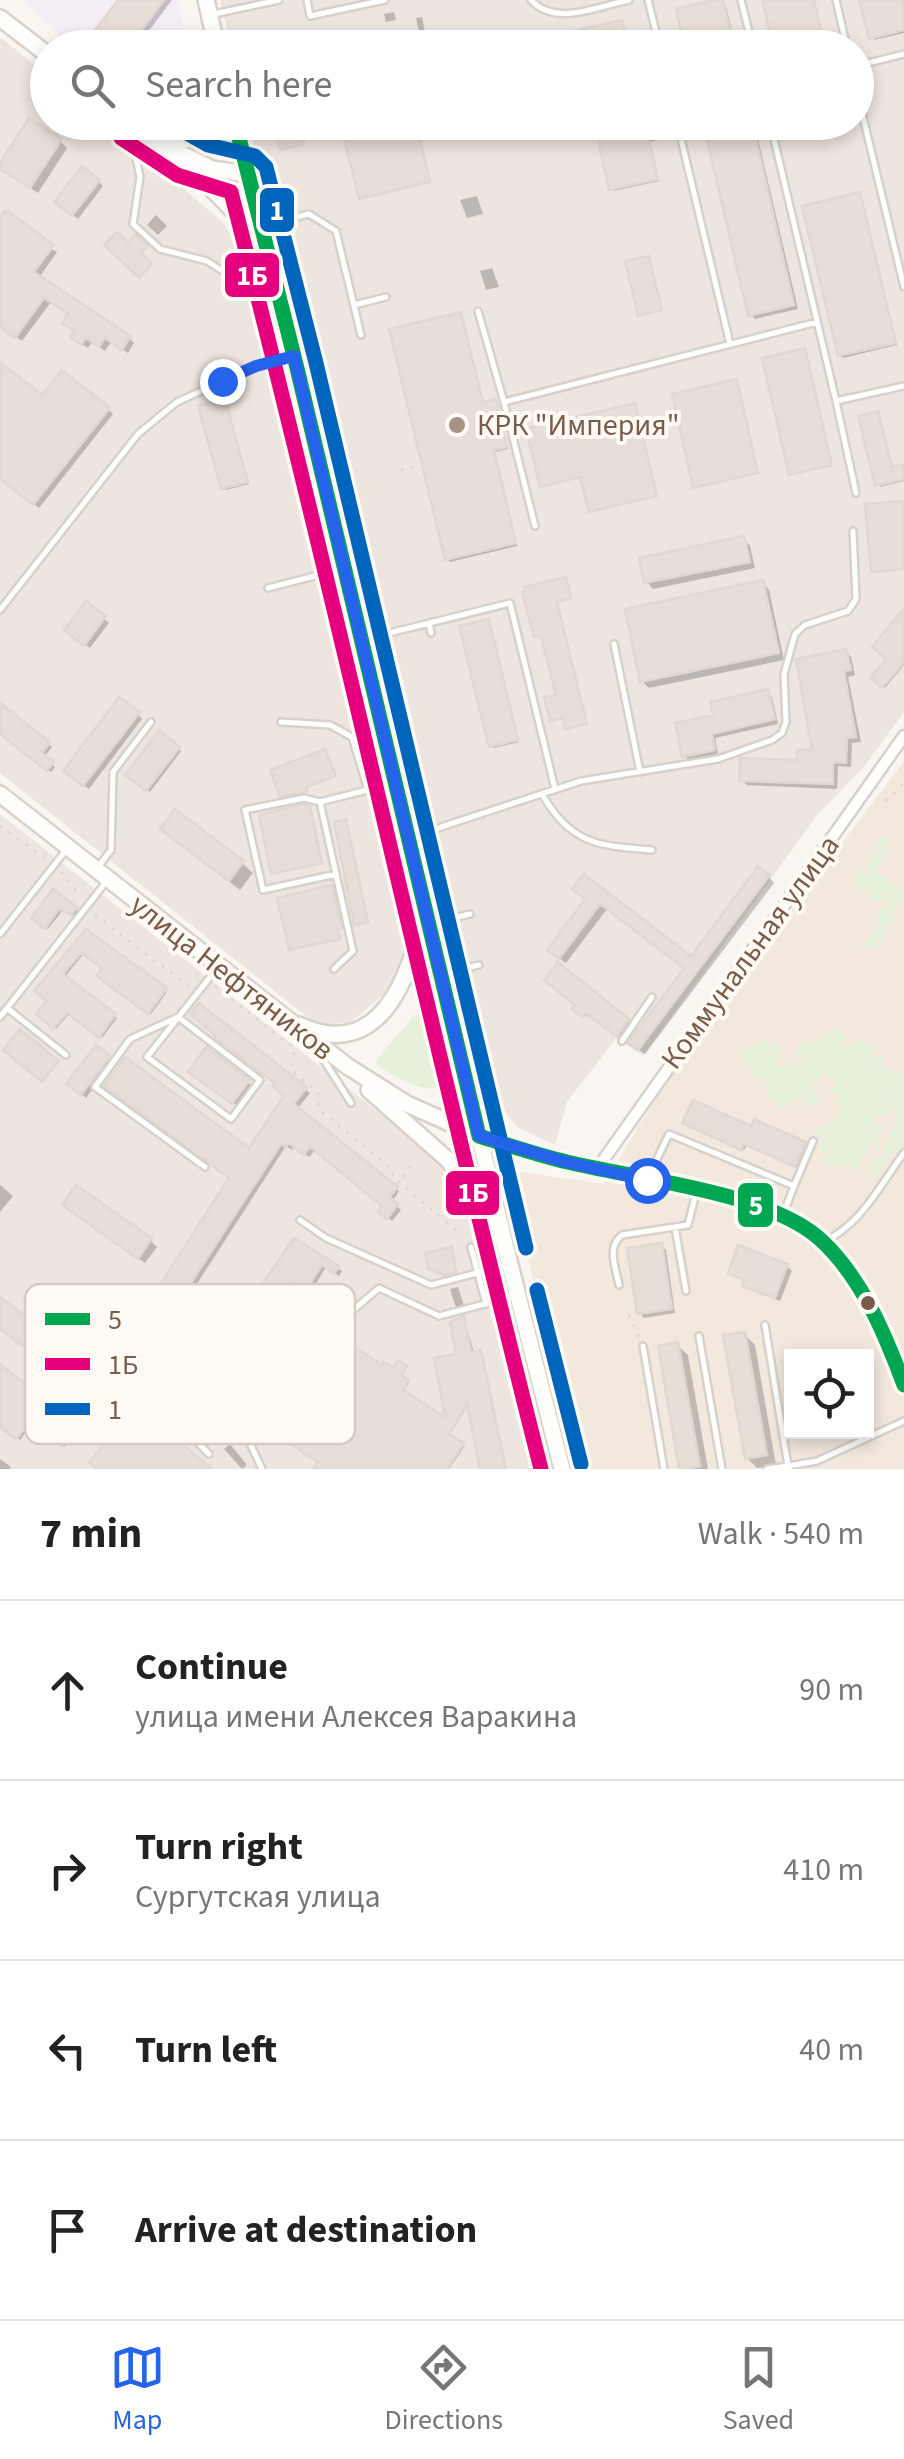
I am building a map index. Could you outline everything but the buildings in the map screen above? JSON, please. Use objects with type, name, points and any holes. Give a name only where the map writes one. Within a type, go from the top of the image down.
[{"type":"main road","points":[[0,18],[30,41]]},
{"type":"main road","points":[[153,140],[238,215],[271,265]]},
{"type":"main road","points":[[160,140],[197,162],[247,174]]},
{"type":"main road","points":[[238,140],[296,362],[508,1259],[562,1469]]},
{"type":"main road","name":"улица Нефтяников","points":[[0,794],[102,874],[213,973],[406,1104],[479,1136]]},
{"type":"main road","points":[[281,1016],[334,1036],[362,1028],[376,1017],[405,980],[412,964],[424,902]]},
{"type":"main road","points":[[312,1042],[449,1161],[508,1259]]},
{"type":"street","name":"Коммунальная улица","points":[[597,1169],[631,1111],[904,736]]},
{"type":"street","points":[[479,1136],[782,1215],[823,1242],[855,1280],[899,1350],[904,1385]]},
{"type":"lane","points":[[207,8],[279,0]]},
{"type":"lane","points":[[307,0],[310,16],[385,0]]},
{"type":"lane","points":[[531,0],[545,12],[561,14],[629,0]]},
{"type":"lane","points":[[648,0],[656,30]]},
{"type":"lane","points":[[742,0],[748,30]]},
{"type":"lane","points":[[836,0],[843,30]]},
{"type":"lane","points":[[874,62],[904,54]]},
{"type":"lane","points":[[130,140],[140,177],[133,224],[160,250],[207,261],[242,283],[261,298],[290,338]]},
{"type":"lane","points":[[681,140],[730,344]]},
{"type":"lane","points":[[774,140],[856,493]]},
{"type":"lane","points":[[869,140],[904,287]]},
{"type":"lane","points":[[260,226],[309,214],[336,231],[361,335]]},
{"type":"lane","points":[[354,305],[386,297]]},
{"type":"lane","points":[[478,311],[535,526]]},
{"type":"lane","points":[[504,402],[817,322]]},
{"type":"lane","points":[[0,610],[138,434],[177,402],[256,366],[320,362]]},
{"type":"lane","points":[[836,401],[904,386]]},
{"type":"lane","points":[[410,841],[555,789],[602,776],[718,759],[772,740],[782,733],[786,722],[784,674],[795,634],[805,625],[848,611],[856,598],[853,531]]},
{"type":"lane","points":[[268,588],[345,568]]},
{"type":"lane","points":[[362,639],[510,603],[555,789]]},
{"type":"lane","points":[[429,623],[431,633]]},
{"type":"lane","points":[[614,644],[640,772]]},
{"type":"lane","points":[[0,1017],[88,905],[111,850],[112,772],[151,722]]},
{"type":"lane","points":[[282,722],[330,725],[352,736],[368,790]]},
{"type":"lane","points":[[336,874],[263,890],[245,810],[304,798],[320,802],[396,783]]},
{"type":"lane","points":[[541,793],[556,818],[581,838],[595,844],[652,850]]},
{"type":"lane","points":[[320,802],[353,951],[334,969]]},
{"type":"lane","points":[[0,934],[68,848]]},
{"type":"lane","points":[[429,924],[470,914]]},
{"type":"lane","points":[[441,974],[478,965]]},
{"type":"lane","points":[[178,1017],[260,1080],[231,1118],[147,1057],[178,1017],[213,973]]},
{"type":"lane","points":[[622,1041],[652,997]]},
{"type":"lane","points":[[8,1008],[66,1054]]},
{"type":"lane","points":[[178,1017],[130,1039],[95,1087],[204,1167]]},
{"type":"lane","points":[[312,1042],[351,1103]]},
{"type":"lane","points":[[647,1180],[669,1134],[794,1186]]},
{"type":"lane","points":[[782,1215],[813,1142]]},
{"type":"lane","points":[[823,1242],[844,1232],[856,1220],[904,1153]]},
{"type":"lane","points":[[619,1285],[612,1247],[616,1240],[622,1235],[688,1224],[697,1190]]},
{"type":"lane","points":[[300,1220],[326,1238],[431,1285],[478,1273],[508,1259]]},
{"type":"lane","points":[[675,1227],[686,1290]]},
{"type":"lane","points":[[471,1247],[486,1304]]},
{"type":"lane","points":[[355,1309],[379,1288],[440,1316],[518,1296]]},
{"type":"lane","points":[[764,1324],[788,1467]]},
{"type":"lane","points":[[699,1336],[722,1469]]},
{"type":"lane","points":[[642,1346],[664,1469]]},
{"type":"lane","points":[[767,1469],[817,1460],[904,1420]]},
{"type":"lane","points":[[199,1444],[208,1454]]},
{"type":"lane","points":[[250,1444],[262,1469]]},
{"type":"path","points":[[400,470],[422,465]]},
{"type":"path","points":[[886,802],[904,783]]},
{"type":"path","points":[[0,826],[54,864],[100,920],[190,989],[213,973],[294,1048],[292,1070],[318,1092],[319,1110],[393,1170],[397,1183],[457,1231]]},
{"type":"path","points":[[397,1183],[413,1164]]},
{"type":"path","points":[[629,1315],[642,1346]]},
{"type":"path","points":[[577,1453],[581,1469]]},
{"type":"shaded area","points":[[23,0],[178,0],[185,30],[54,30]]},
{"type":"shaded area","points":[[220,0],[904,0],[904,712],[863,768],[817,815],[643,1056],[616,1038],[567,1102],[555,1145],[517,1127],[492,1097],[471,1040],[253,140],[874,140],[874,30],[227,30]]},
{"type":"shaded area","points":[[0,37],[30,61],[30,140],[126,140],[223,222],[246,259],[407,930],[397,972],[385,993],[350,1023],[316,1024],[0,773]]},
{"type":"shaded area","points":[[904,761],[904,1469],[581,1469],[506,1170],[604,1184],[682,1055]]},
{"type":"shaded area","points":[[0,814],[439,1160],[472,1207],[538,1469],[0,1469]]},
{"type":"green space","points":[[883,834],[889,844],[877,872],[904,893],[904,910],[896,904],[893,922],[886,925],[876,951],[859,945],[871,936],[879,911],[887,908],[890,901],[872,901],[869,889],[860,891],[853,887],[859,869],[864,868],[866,877],[870,875],[868,864]]},
{"type":"green space","points":[[421,1014],[433,1036],[445,1087],[418,1087],[377,1065],[376,1061],[414,1015]]},
{"type":"green space","points":[[831,1029],[843,1032],[842,1043],[848,1048],[854,1041],[870,1042],[874,1057],[885,1057],[883,1067],[897,1076],[904,1074],[904,1147],[891,1151],[871,1180],[870,1166],[875,1157],[882,1157],[893,1128],[901,1122],[894,1110],[875,1118],[887,1131],[879,1132],[879,1142],[870,1145],[858,1167],[847,1171],[846,1166],[836,1163],[829,1167],[825,1164],[825,1151],[818,1153],[824,1141],[812,1131],[829,1126],[838,1116],[839,1095],[832,1091],[837,1080],[824,1073],[819,1082],[814,1082],[818,1098],[812,1107],[808,1109],[795,1097],[781,1109],[768,1095],[766,1084],[737,1052],[761,1042],[778,1044],[778,1068],[788,1062],[798,1063],[804,1069],[807,1058],[796,1055],[796,1050],[807,1041],[817,1043]]},
{"type":"transit line","name":"1Б","points":[[124,140],[177,175],[231,192],[541,1469]]},
{"type":"transit line","name":"1","points":[[199,140],[255,156],[266,167],[526,1248]]},
{"type":"transit line","name":"5","points":[[240,140],[479,1136],[567,1162],[701,1189],[769,1210],[798,1224],[821,1240],[849,1272],[880,1327],[904,1385]]},
{"type":"transit line","name":"1","points":[[537,1290],[581,1464]]},
{"type":"place","name":"КРК \"Империя\"","points":[[457,425]]},
{"type":"route","points":[[222,381],[256,366],[294,356],[479,1136],[562,1161],[647,1180]]}]
